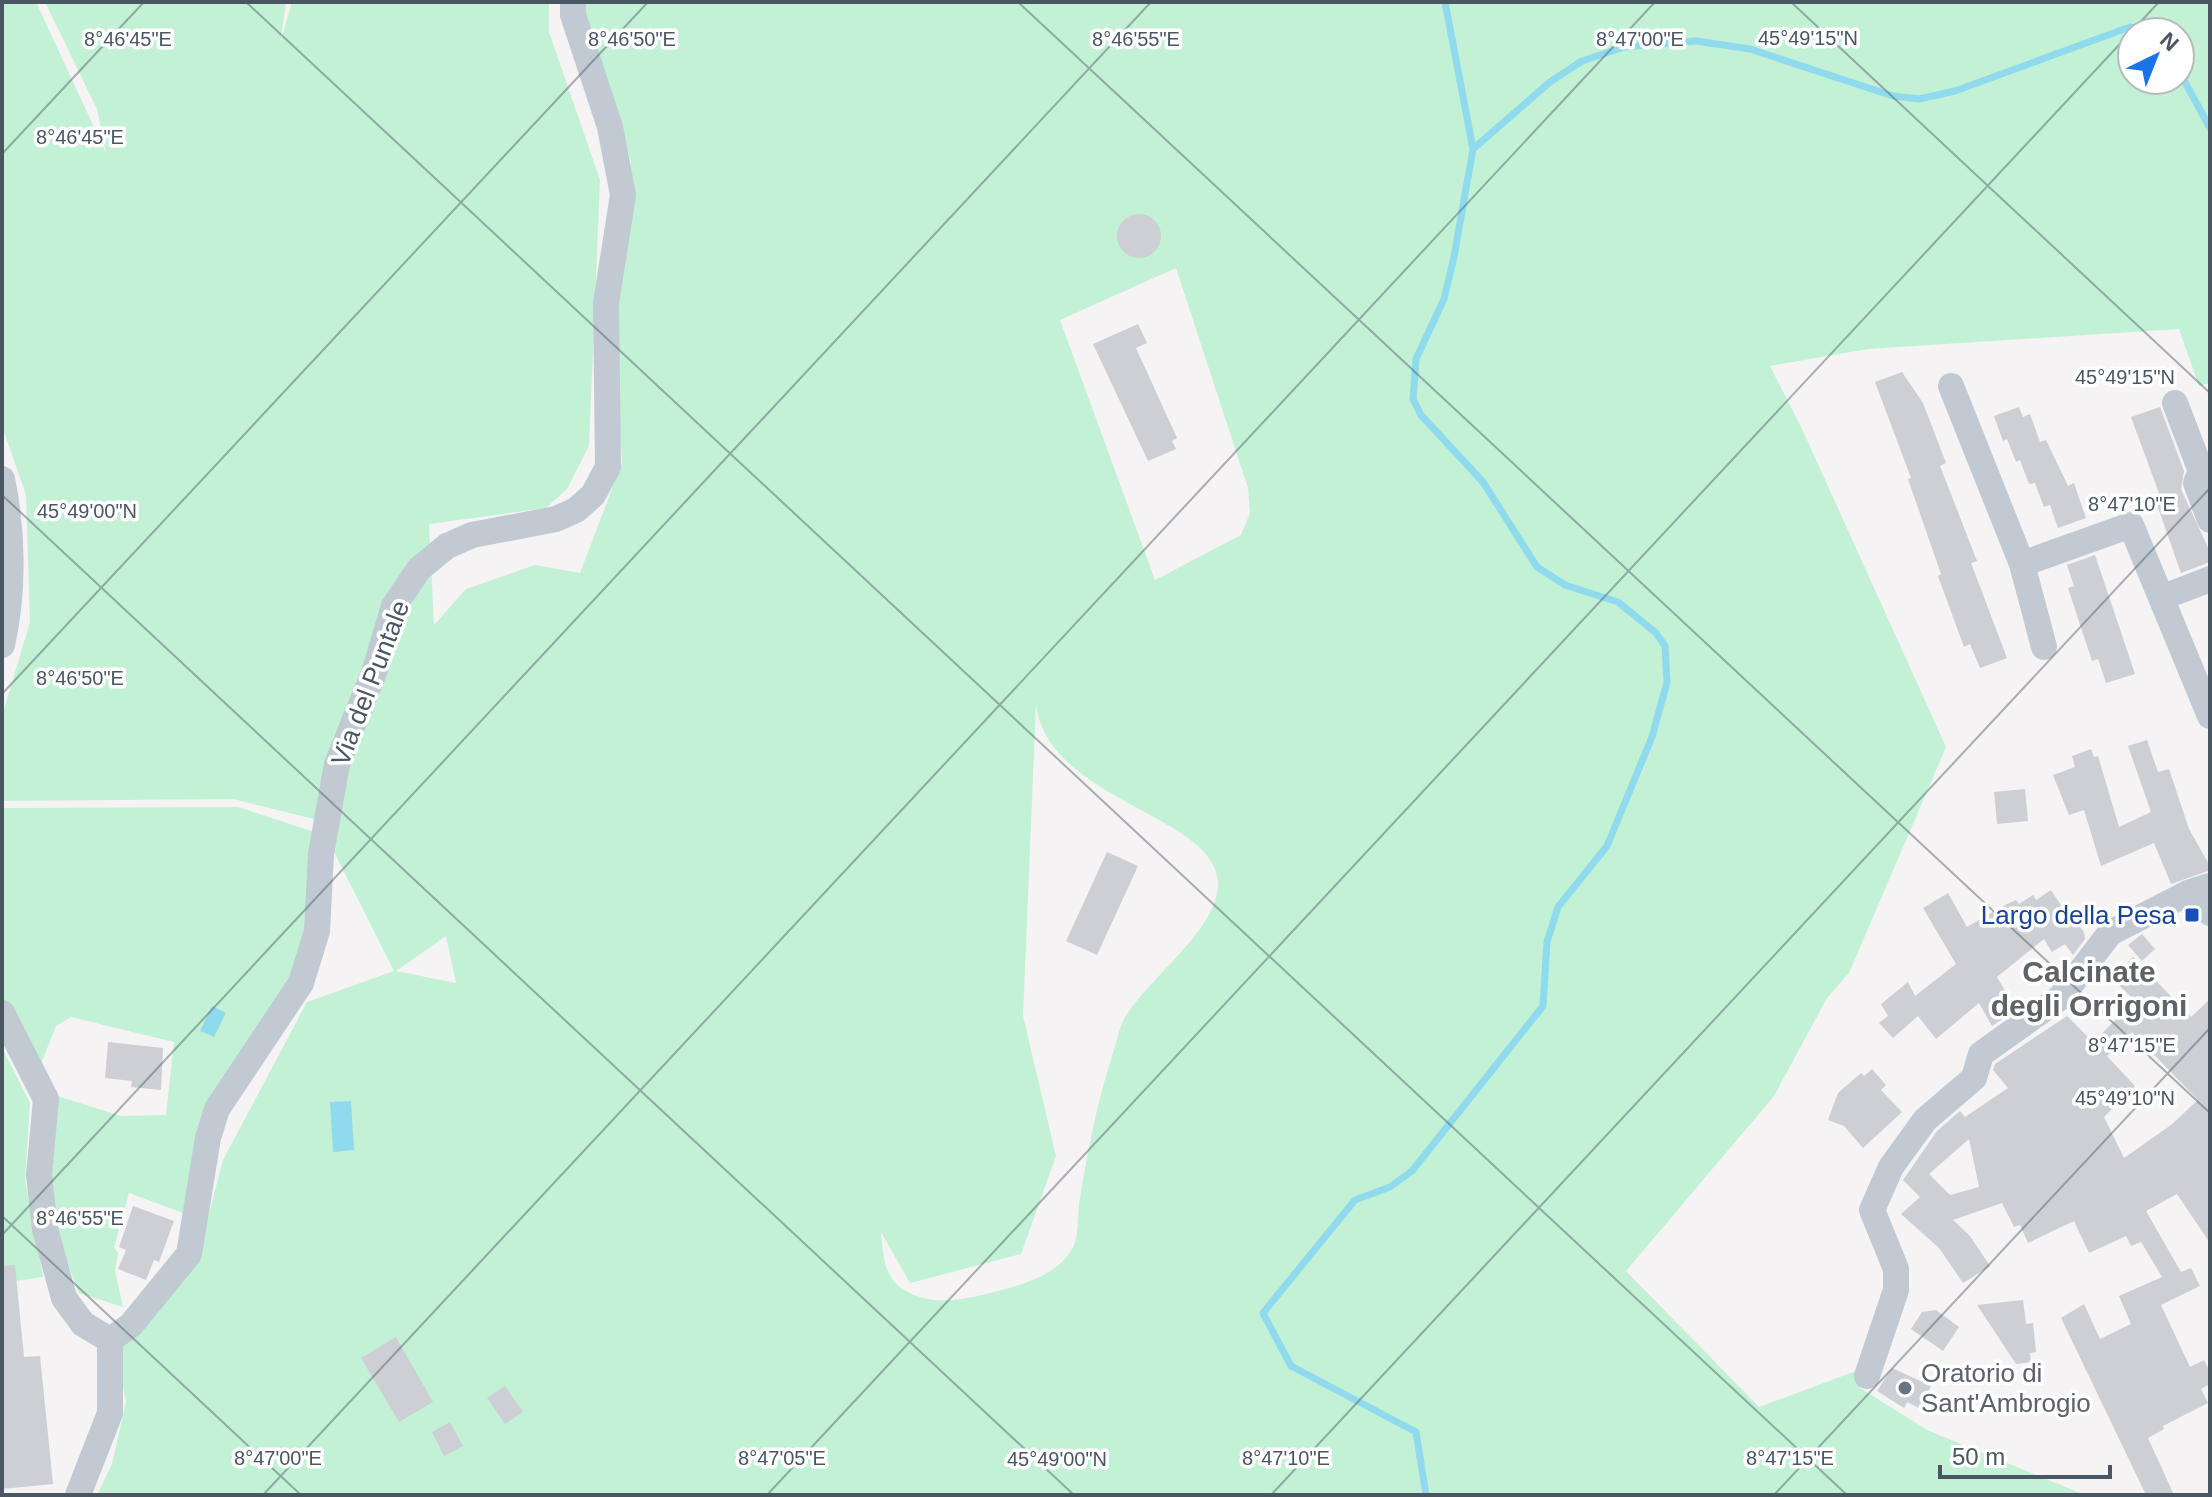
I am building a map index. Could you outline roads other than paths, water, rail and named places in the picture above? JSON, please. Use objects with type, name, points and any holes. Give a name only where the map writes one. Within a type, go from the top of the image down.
[{"type":"street","name":"Via del Puntale","points":[[110,1340],[131,1325],[189,1254],[208,1138],[217,1109],[301,983],[317,931],[321,854],[337,764],[375,670],[394,606],[419,569],[447,546],[472,535],[556,519],[576,510],[593,495],[608,467],[606,303],[623,195],[610,127],[573,15],[573,2]]},
{"type":"street","points":[[1951,386],[2022,564],[2044,647]]},
{"type":"street","points":[[2175,403],[2201,471],[2196,483],[2210,520]]},
{"type":"street","points":[[2,479],[8,510],[6,570],[10,611],[2,645]]},
{"type":"street","points":[[2022,564],[2131,525],[2210,716]]},
{"type":"street","points":[[2161,598],[2210,579]]},
{"type":"street","points":[[1867,1376],[1896,1290],[1896,1269],[1872,1210],[1891,1167],[1925,1120],[1974,1078],[1981,1054],[2061,997],[2110,933],[2203,888],[2210,913]]},
{"type":"street","points":[[2,1013],[46,1099],[39,1175],[45,1229],[64,1298],[83,1324],[110,1340],[110,1413],[78,1495]]},
{"type":"water","points":[[212,1006],[226,1013],[214,1037],[200,1031]]},
{"type":"water","points":[[351,1101],[354,1150],[333,1152],[330,1102]]},
{"type":"waterway","points":[[1426,1495],[1416,1432],[1291,1366],[1263,1313],[1355,1200],[1390,1187],[1412,1171],[1543,1006],[1547,942],[1558,907],[1607,846],[1652,737],[1667,682],[1665,646],[1656,633],[1618,602],[1565,585],[1537,567],[1483,482],[1421,415],[1413,399],[1416,359],[1444,299],[1473,149],[1445,2]]},
{"type":"waterway","points":[[1473,149],[1550,82],[1582,61],[1624,47],[1696,41],[1750,49],[1893,96],[1919,99],[1955,91],[2116,32]]},
{"type":"waterway","points":[[2193,96],[2210,128]]},
{"type":"place","name":"Largo della Pesa","points":[[2192,915]]},
{"type":"place","name":"Oratorio di Sant'Ambrogio","points":[[1905,1388]]},
{"type":"district","name":"Calcinate degli Orrigoni","points":[[2089,988]]}]
